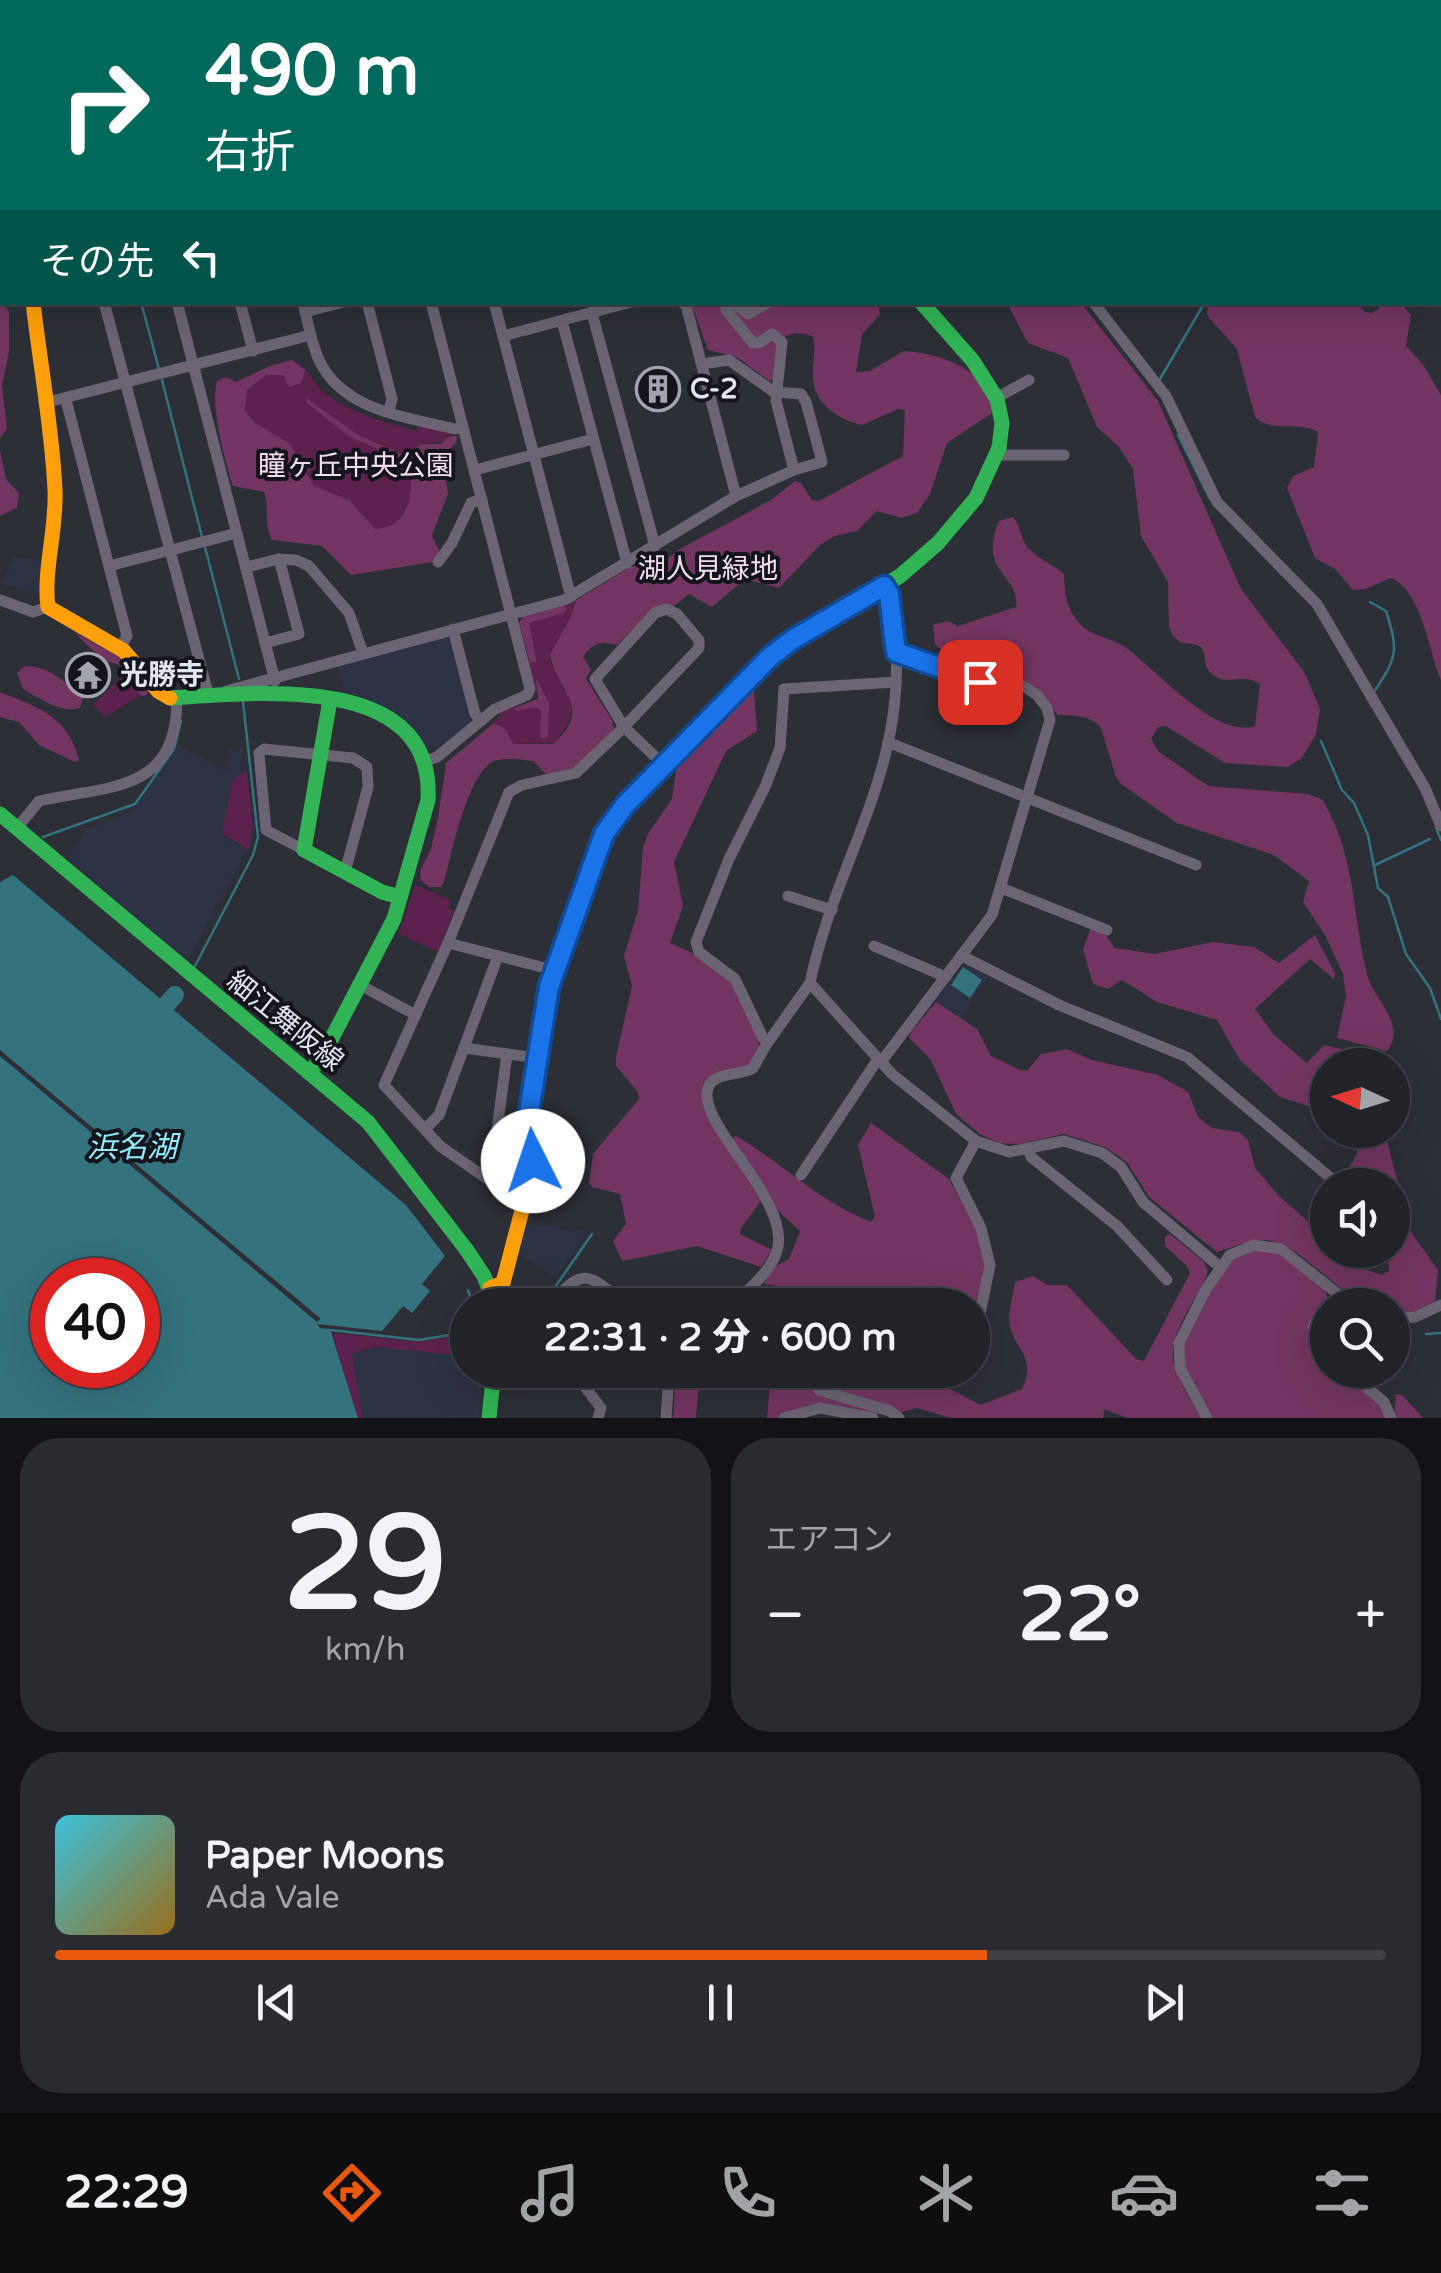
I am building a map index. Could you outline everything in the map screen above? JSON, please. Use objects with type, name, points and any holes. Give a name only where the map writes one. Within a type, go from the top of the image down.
[{"type":"street","points":[[33,305],[55,490],[48,606]]},
{"type":"street","points":[[105,305],[207,697]]},
{"type":"street","points":[[177,305],[276,685]]},
{"type":"street","points":[[241,305],[253,350]]},
{"type":"street","points":[[367,305],[392,399],[388,411]]},
{"type":"street","points":[[425,762],[530,689],[432,305]]},
{"type":"street","points":[[495,305],[571,598]]},
{"type":"street","points":[[503,336],[620,305]]},
{"type":"street","points":[[686,305],[736,496]]},
{"type":"street","points":[[728,305],[726,310],[753,343],[772,334],[780,339],[776,401],[794,470]]},
{"type":"street","points":[[734,305],[748,314],[764,305]]},
{"type":"street","points":[[490,1288],[503,1283],[530,1184],[533,1150],[529,1112],[553,970],[608,826],[780,648],[914,565],[954,524],[998,455],[1003,430],[996,398],[923,305]]},
{"type":"street","points":[[1095,305],[1166,396],[1218,502],[1317,604],[1425,788],[1441,826]]},
{"type":"street","points":[[304,308],[325,370],[341,389],[388,411],[456,428],[464,426]]},
{"type":"street","points":[[592,313],[655,546]]},
{"type":"street","points":[[562,321],[628,563]]},
{"type":"street","points":[[44,403],[311,335]]},
{"type":"street","points":[[48,606],[120,648],[158,691],[176,700],[276,685],[363,653],[571,598],[736,496],[822,462],[804,398],[796,392],[777,392],[729,360],[702,364]]},
{"type":"street","points":[[996,398],[1029,380]]},
{"type":"street","points":[[66,400],[127,636],[120,648]]},
{"type":"street","points":[[475,470],[593,439]]},
{"type":"street","points":[[998,455],[1064,455]]},
{"type":"street","points":[[438,562],[452,544],[471,503],[482,499]]},
{"type":"street","points":[[109,566],[236,532]]},
{"type":"street","points":[[246,567],[279,559],[302,562],[353,619],[363,653]]},
{"type":"street","points":[[265,642],[299,634],[279,559]]},
{"type":"street","points":[[749,1288],[772,1263],[778,1225],[747,1168],[719,1129],[708,1093],[715,1080],[753,1068],[810,983],[890,744],[896,652],[889,594],[884,586]]},
{"type":"street","points":[[0,600],[33,612],[48,606]]},
{"type":"street","points":[[507,1054],[491,1176],[486,1178],[440,1146],[384,1085],[448,943],[509,792],[522,785],[576,773],[624,727],[699,648],[699,640],[672,610],[655,613],[595,679],[624,727],[664,766]]},
{"type":"street","points":[[453,630],[475,714],[481,721]]},
{"type":"street","points":[[800,1175],[879,1060],[992,914],[1050,720],[1047,708],[1020,684],[971,680],[896,652]]},
{"type":"street","points":[[768,1042],[762,1038],[735,978],[699,952],[696,942],[780,748],[784,690],[896,682]]},
{"type":"street","points":[[276,685],[371,707],[388,715],[416,742],[425,762],[428,800],[391,927],[322,1056],[309,1073]]},
{"type":"street","points":[[16,828],[40,800],[110,790],[162,759],[176,727],[176,700]]},
{"type":"street","points":[[304,850],[330,700]]},
{"type":"street","points":[[890,744],[1196,865]]},
{"type":"street","points":[[345,872],[369,772],[358,760],[264,749],[260,753],[266,830],[345,872],[400,898]]},
{"type":"street","name":"細江舞阪線","points":[[0,814],[368,1122],[466,1249],[490,1288]]},
{"type":"street","points":[[1000,888],[1107,930]]},
{"type":"street","points":[[788,896],[832,910]]},
{"type":"street","points":[[448,943],[553,970]]},
{"type":"street","points":[[874,946],[946,977]]},
{"type":"street","points":[[425,1129],[440,1115],[498,956]]},
{"type":"street","points":[[962,956],[1059,1005],[1187,1057],[1319,1168]]},
{"type":"street","points":[[810,983],[903,1084],[976,1141],[998,1150],[1030,1150],[1064,1141],[1109,1157],[1126,1174],[1143,1202],[1220,1267]]},
{"type":"street","points":[[360,986],[416,1015]]},
{"type":"street","points":[[464,1048],[537,1058]]},
{"type":"street","points":[[976,1141],[956,1178],[981,1228],[990,1265],[985,1288]]},
{"type":"street","points":[[1030,1150],[1030,1158],[1117,1226],[1167,1280]]},
{"type":"street","points":[[1207,1418],[1180,1368],[1179,1343],[1220,1267],[1241,1248],[1268,1245],[1292,1256],[1330,1288]]},
{"type":"street","points":[[565,1288],[582,1278],[604,1288]]},
{"type":"street","points":[[1410,1317],[1441,1304]]},
{"type":"street","points":[[490,1418],[492,1388]]},
{"type":"street","points":[[586,1388],[601,1408],[598,1418]]},
{"type":"street","points":[[666,1418],[668,1388]]},
{"type":"street","points":[[818,1388],[890,1410],[899,1418]]},
{"type":"street","points":[[1367,1388],[1384,1402],[1391,1418]]},
{"type":"street","points":[[784,1418],[820,1408],[873,1418]]},
{"type":"shaded area","points":[[15,556],[45,562],[40,593],[1,585]]},
{"type":"shaded area","points":[[446,635],[453,639],[472,714],[468,727],[444,746],[429,747],[346,697],[337,664]]},
{"type":"shaded area","points":[[178,746],[228,772],[229,750],[242,750],[241,773],[234,779],[221,835],[247,850],[187,960],[68,859],[86,829],[135,811]]},
{"type":"shaded area","points":[[964,964],[989,976],[961,1018],[935,1000]]},
{"type":"shaded area","points":[[527,1224],[587,1232],[556,1277],[519,1255]]},
{"type":"shaded area","points":[[374,1347],[450,1354],[450,1388],[482,1388],[479,1418],[363,1418],[352,1354]]},
{"type":"green space","points":[[0,305],[4,305],[9,312],[9,351],[2,386],[7,429],[0,438]]},
{"type":"green space","name":"湖人見緑地","points":[[692,305],[729,305],[743,315],[769,305],[878,305],[880,315],[862,334],[856,372],[870,371],[904,351],[948,360],[983,385],[992,413],[947,443],[930,494],[917,513],[901,518],[877,511],[857,531],[821,544],[779,588],[745,579],[712,607],[689,594],[674,606],[652,610],[617,645],[602,643],[590,648],[583,657],[591,669],[586,679],[612,720],[614,730],[580,766],[547,775],[533,761],[509,759],[494,761],[484,769],[468,797],[444,882],[441,887],[429,887],[421,880],[420,871],[431,849],[446,763],[494,723],[506,729],[513,744],[552,744],[571,720],[570,700],[550,655],[576,600],[632,566],[664,562],[678,550],[771,500],[795,481],[801,483],[812,500],[819,501],[903,456],[905,410],[898,409],[862,425],[836,414],[822,402],[814,386],[813,337],[796,333],[780,341],[774,379],[769,381],[737,357],[708,350]]},
{"type":"green space","points":[[1008,305],[1083,305],[1158,401],[1241,589],[1305,673],[1320,709],[1316,734],[1302,758],[1288,767],[1225,763],[1166,726],[1158,727],[1151,739],[1158,751],[1208,786],[1307,794],[1322,799],[1347,863],[1370,984],[1394,1031],[1388,1048],[1337,1038],[1346,996],[1343,974],[1325,935],[1303,902],[1309,881],[1274,855],[1177,823],[1121,784],[1097,723],[1058,715],[1039,693],[968,674],[935,644],[933,625],[948,621],[958,626],[1016,607],[1016,596],[993,552],[999,521],[1013,517],[1028,548],[1064,574],[1069,607],[1085,628],[1128,649],[1205,713],[1239,727],[1255,726],[1260,684],[1247,679],[1217,678],[1208,669],[1199,646],[1181,643],[1172,635],[1168,582],[1141,536],[1133,469],[1119,447],[1097,427],[1068,358],[1028,343]]},
{"type":"green space","points":[[1208,305],[1358,305],[1373,313],[1383,305],[1402,305],[1411,315],[1406,346],[1422,363],[1441,395],[1441,680],[1423,623],[1402,585],[1391,578],[1353,590],[1335,569],[1315,558],[1287,488],[1293,476],[1314,467],[1318,432],[1270,425],[1255,417],[1237,349],[1207,314]]},
{"type":"green space","name":"瞳ヶ丘中央公園","points":[[292,360],[326,394],[358,412],[417,431],[420,424],[451,432],[446,441],[420,444],[411,451],[415,466],[408,527],[380,548],[251,436],[229,387],[270,366]]},
{"type":"green space","points":[[292,360],[305,370],[301,383],[289,387],[283,375],[266,375],[247,390],[245,411],[255,423],[289,443],[314,486],[349,500],[375,529],[402,517],[411,489],[410,468],[402,460],[349,436],[307,403],[306,398],[358,435],[404,455],[420,444],[440,444],[457,436],[456,443],[442,456],[448,494],[432,535],[440,553],[432,562],[351,575],[322,546],[272,540],[264,492],[233,486],[217,419],[217,381],[226,377],[236,382]]},
{"type":"green space","points":[[0,450],[6,479],[19,493],[17,508],[0,516]]},
{"type":"green space","points":[[574,602],[549,659],[571,701],[569,719],[554,743],[513,744],[494,722],[501,716],[499,712],[538,699],[519,623]]},
{"type":"green space","points":[[563,605],[567,608],[564,613],[529,623],[536,659],[530,663],[519,623],[523,616]]},
{"type":"green space","points":[[74,632],[119,657],[147,689],[147,695],[142,696],[123,676],[119,665],[103,660]]},
{"type":"green space","points":[[25,666],[42,669],[64,681],[83,697],[80,708],[58,707],[23,689],[17,673]]},
{"type":"green space","points":[[123,676],[141,695],[105,717],[93,705]]},
{"type":"green space","points":[[536,678],[549,703],[548,736],[544,739],[540,736],[541,710],[515,708],[538,699]]},
{"type":"green space","points":[[754,691],[757,731],[726,751],[674,862],[683,906],[670,943],[727,975],[758,1036],[759,1046],[750,1065],[713,1076],[710,1120],[761,1201],[740,1234],[772,1250],[761,1267],[697,1246],[622,1261],[613,1241],[626,1224],[620,1194],[589,1183],[593,1154],[639,1099],[638,1092],[616,1066],[616,1057],[632,986],[624,956],[638,911],[643,847],[672,799],[680,763]]},
{"type":"green space","points":[[0,692],[39,709],[59,723],[68,733],[79,760],[75,762],[39,745],[19,722],[0,717]]},
{"type":"green space","points":[[247,773],[253,827],[249,850],[222,833],[233,780]]},
{"type":"green space","points":[[415,885],[451,900],[448,908],[454,911],[438,952],[399,934]]},
{"type":"green space","points":[[1091,928],[1105,934],[1115,948],[1155,954],[1213,942],[1254,947],[1279,963],[1315,935],[1335,973],[1334,979],[1310,959],[1255,1009],[1274,1035],[1307,1063],[1310,1060],[1310,1107],[1280,1097],[1240,1060],[1217,1020],[1157,1002],[1122,980],[1108,989],[1093,984],[1083,949]]},
{"type":"green space","points":[[936,1002],[977,1029],[991,1056],[1022,1071],[1028,1070],[1041,1054],[1067,1049],[1092,1060],[1158,1075],[1188,1092],[1198,1117],[1212,1128],[1239,1132],[1248,1140],[1255,1168],[1310,1223],[1310,1263],[1269,1240],[1254,1240],[1217,1252],[1149,1197],[1127,1162],[1105,1147],[1064,1134],[1020,1144],[999,1143],[980,1134],[956,1114],[931,1060],[909,1038]]},
{"type":"green space","points":[[871,1123],[949,1179],[977,1230],[985,1265],[981,1288],[793,1288],[764,1284],[773,1268],[789,1259],[800,1231],[777,1210],[732,1138],[736,1136],[818,1194],[871,1222],[875,1216],[858,1145]]},
{"type":"green space","points":[[1357,1148],[1389,1148],[1394,1168],[1349,1168]]},
{"type":"green space","points":[[1410,1228],[1438,1270],[1435,1301],[1413,1312],[1410,1312],[1410,1288],[1341,1288],[1316,1268],[1362,1268],[1381,1275],[1389,1268],[1410,1268]]},
{"type":"green space","points":[[1170,1234],[1204,1262],[1208,1272],[1178,1331],[1173,1356],[1180,1381],[1201,1418],[1127,1418],[1104,1409],[1103,1418],[951,1418],[917,1408],[888,1416],[831,1405],[809,1405],[767,1418],[770,1388],[948,1388],[981,1405],[1022,1389],[1027,1364],[1011,1330],[1010,1313],[1015,1282],[1033,1276],[1047,1285],[1067,1285],[1136,1359],[1144,1361],[1190,1273],[1165,1246],[1165,1237]]},
{"type":"green space","points":[[1255,1250],[1279,1254],[1322,1288],[1310,1288],[1310,1388],[1362,1388],[1382,1405],[1387,1418],[1213,1418],[1185,1366],[1184,1344],[1210,1292],[1233,1259]]},
{"type":"green space","points":[[336,1333],[418,1342],[450,1337],[450,1354],[374,1347],[352,1354],[363,1418],[358,1418],[333,1337]]},
{"type":"green space","points":[[698,1388],[696,1418],[673,1418],[675,1389]]},
{"type":"green space","points":[[1396,1394],[1402,1395],[1423,1418],[1394,1418]]},
{"type":"water","name":"浜名湖","points":[[13,875],[406,1205],[445,1256],[422,1284],[430,1291],[412,1313],[403,1306],[382,1331],[317,1324],[330,1329],[358,1418],[0,1418],[0,882]]},
{"type":"water","points":[[963,967],[982,980],[970,998],[951,985]]},
{"type":"pier","points":[[0,1050],[320,1319],[317,1322],[0,1056]]},
{"type":"waterway","points":[[142,305],[159,369]]},
{"type":"waterway","points":[[1160,379],[1203,305]]},
{"type":"waterway","points":[[162,380],[202,537]]},
{"type":"waterway","points":[[1178,435],[1210,499]]},
{"type":"waterway","points":[[205,547],[239,679]]},
{"type":"waterway","points":[[1370,602],[1386,611],[1394,645],[1391,662],[1374,692]]},
{"type":"waterway","points":[[195,966],[253,855],[258,837],[243,702]]},
{"type":"waterway","points":[[43,837],[135,804],[174,749],[181,721]]},
{"type":"waterway","points":[[1321,741],[1342,790],[1354,803],[1368,835],[1378,888],[1388,897],[1406,954],[1430,988],[1441,1019]]},
{"type":"waterway","points":[[1436,828],[1441,840]]},
{"type":"waterway","points":[[1375,865],[1430,839]]},
{"type":"waterway","points":[[152,1021],[175,995]]},
{"type":"waterway","points":[[554,1288],[592,1234]]},
{"type":"waterway","points":[[331,1330],[419,1340],[450,1335]]},
{"type":"waterway","points":[[1426,1334],[1441,1333]]},
{"type":"traffic: fast","points":[[614,820],[770,657],[900,576],[938,543],[976,498],[999,448],[1002,423],[997,399],[973,361],[924,305]]},
{"type":"traffic: fast","points":[[170,698],[291,694],[334,699],[372,710],[403,729],[422,758],[428,800],[394,919],[322,1057],[309,1073]]},
{"type":"traffic: fast","points":[[330,700],[304,850],[382,892],[400,897]]},
{"type":"traffic: fast","points":[[0,814],[368,1122],[466,1249],[489,1288]]},
{"type":"traffic: fast","points":[[489,1418],[492,1388]]},
{"type":"traffic: slow","points":[[33,305],[55,490],[48,607],[124,651],[158,691],[170,698]]},
{"type":"traffic: slow","points":[[490,1288],[503,1283],[532,1172],[529,1112],[549,987],[604,834],[614,820]]},
{"type":"place","name":"C-2","points":[[658,389]]},
{"type":"place","name":"光勝寺","points":[[88,675]]},
{"type":"route","points":[[533,1161],[530,1102],[553,970],[604,834],[625,805],[770,657],[884,586],[889,594],[896,652],[980,682]]}]
